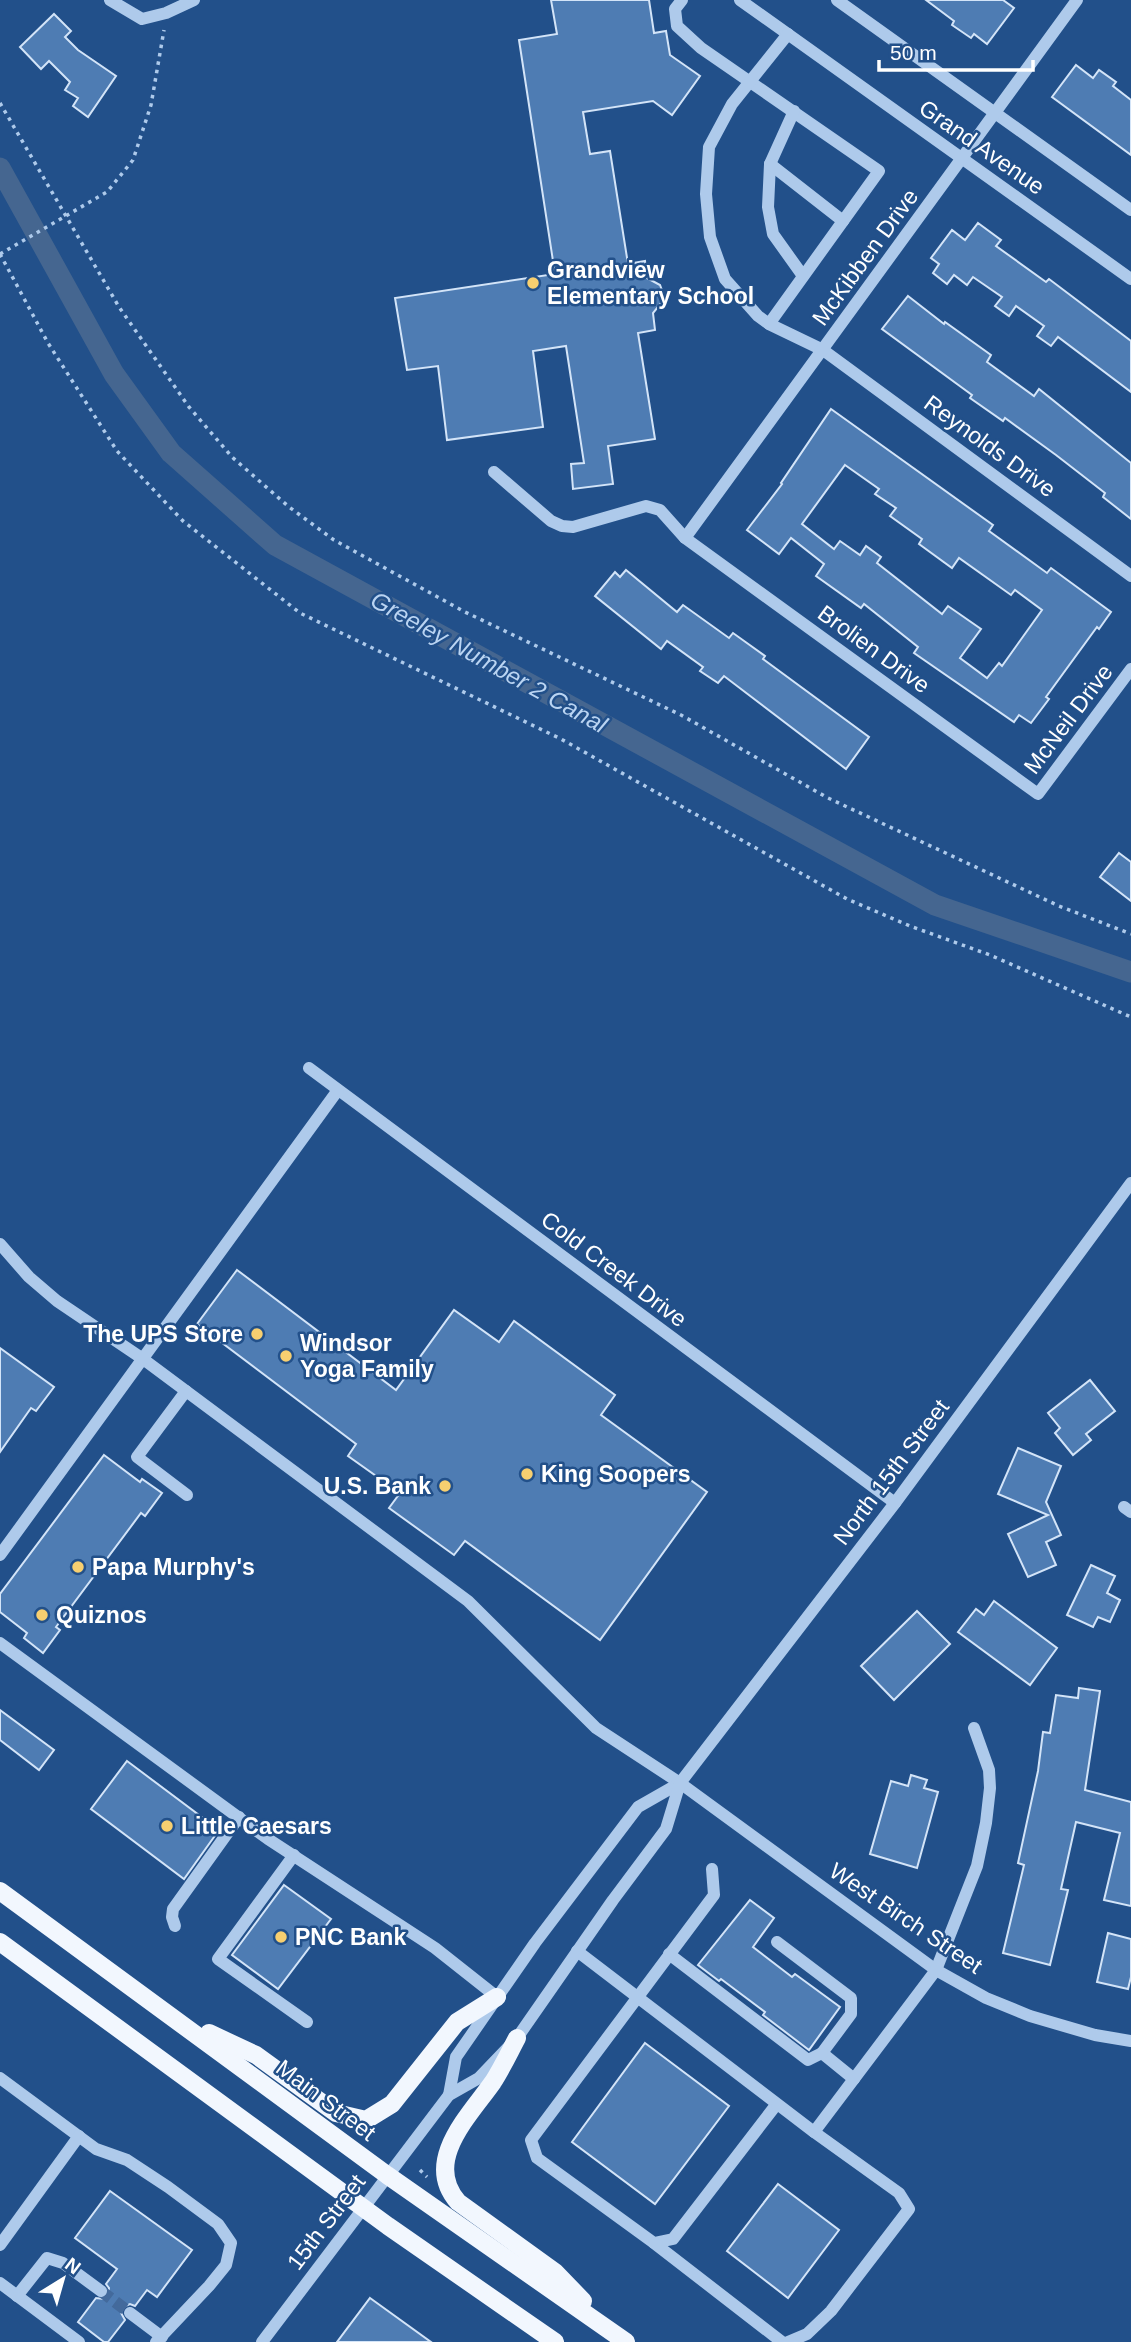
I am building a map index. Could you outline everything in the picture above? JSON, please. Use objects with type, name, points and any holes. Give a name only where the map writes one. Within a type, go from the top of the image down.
[{"type":"main road","name":"Main Street","points":[[0,1891],[387,2175],[626,2342]]},
{"type":"main road","points":[[0,1903],[40,1921]]},
{"type":"main road","points":[[0,1942],[9,1952],[364,2208],[555,2342]]},
{"type":"main road","points":[[176,2018],[256,2055],[336,2113],[366,2120],[392,2104],[457,2022],[497,1997]]},
{"type":"main road","points":[[517,2038],[495,2078],[449,2146],[445,2162],[450,2190],[458,2202],[555,2272],[609,2329]]},
{"type":"street","points":[[110,0],[142,19],[166,13],[194,0]]},
{"type":"street","points":[[682,0],[675,9],[677,26],[701,48],[878,171],[769,324]]},
{"type":"street","name":"Grand Avenue","points":[[740,0],[1131,279]]},
{"type":"street","name":"Grand Avenue","points":[[837,0],[1131,210]]},
{"type":"street","name":"McKibben Drive","points":[[685,538],[1077,0]]},
{"type":"street","name":"Reynolds Drive","points":[[788,34],[732,104],[709,147],[706,194],[710,237],[725,279],[758,316],[823,350],[1131,576]]},
{"type":"street","points":[[794,111],[770,164],[768,206],[773,234],[803,276]]},
{"type":"street","points":[[770,164],[843,221]]},
{"type":"street","name":"Brolien Drive","points":[[494,472],[551,521],[562,526],[573,527],[646,506],[660,510],[685,538],[1038,794]]},
{"type":"street","name":"McNeil Drive","points":[[1038,794],[1131,669]]},
{"type":"street","name":"Cold Creek Drive","points":[[309,1068],[895,1503]]},
{"type":"street","points":[[0,1555],[338,1090]]},
{"type":"street","name":"North 15th Street","points":[[612,1900],[666,1829],[680,1783],[895,1503],[1131,1183]]},
{"type":"street","name":"West Birch Street","points":[[0,1244],[29,1277],[57,1301],[143,1359],[468,1601],[596,1728],[680,1783],[936,1970],[986,1997],[1030,2016],[1095,2035],[1131,2041]]},
{"type":"street","points":[[186,1391],[137,1457],[187,1495]]},
{"type":"street","points":[[0,1643],[239,1817],[435,1948],[497,1997]]},
{"type":"street","points":[[814,2132],[936,1970],[977,1866],[986,1823],[989,1770],[974,1728]]},
{"type":"street","name":"North 15th Street","points":[[586,1875],[638,1807],[680,1783]]},
{"type":"street","points":[[175,1926],[173,1909],[239,1817]]},
{"type":"street","points":[[295,1854],[218,1959],[307,2022]]},
{"type":"street","points":[[712,1869],[714,1895],[531,2140],[537,2158],[654,2243],[782,2342]]},
{"type":"street","name":"15th Street","points":[[449,2095],[456,2057],[586,1875]]},
{"type":"street","name":"15th Street","points":[[262,2342],[449,2095],[479,2078],[517,2038],[612,1900]]},
{"type":"street","points":[[669,1954],[808,2060],[822,2053],[851,2014],[852,1998],[777,1942]]},
{"type":"street","points":[[577,1951],[776,2105],[899,2193],[909,2209],[831,2311],[807,2334],[788,2342]]},
{"type":"street","points":[[822,2053],[854,2079]]},
{"type":"street","points":[[0,2078],[96,2149],[127,2160],[169,2187],[218,2224],[230,2243],[226,2264],[220,2273],[159,2339],[130,2313]]},
{"type":"street","points":[[654,2243],[673,2239],[776,2105]]},
{"type":"street","points":[[0,2245],[79,2136]]},
{"type":"street","points":[[17,2296],[47,2258],[63,2263],[101,2291]]},
{"type":"street","points":[[0,2283],[79,2342]]},
{"type":"path","points":[[166,13],[162,52],[151,105],[133,160],[107,192],[0,254],[48,343],[117,451],[183,521],[300,613],[561,739],[847,899],[910,926],[990,955],[1131,1017]]},
{"type":"path","points":[[0,103],[119,307],[189,407],[232,457],[334,540],[465,612],[681,715],[828,798],[1059,906],[1131,934]]},
{"type":"building","points":[[551,0],[649,0],[654,33],[666,31],[670,55],[700,76],[672,115],[653,101],[583,112],[590,154],[610,151],[628,264],[645,261],[647,278],[660,285],[664,296],[653,313],[655,330],[638,333],[655,439],[608,446],[613,484],[573,489],[571,464],[584,463],[566,346],[533,351],[543,427],[447,440],[438,366],[407,370],[395,298],[555,274],[519,40],[557,34]]},
{"type":"building","points":[[926,0],[1003,0],[1014,8],[987,44],[974,34],[971,38],[952,25],[954,21]]},
{"type":"building","points":[[54,14],[71,31],[65,37],[78,50],[116,76],[88,117],[73,106],[78,98],[65,90],[70,82],[49,61],[41,69],[20,47]]},
{"type":"building","points":[[1076,65],[1093,78],[1099,70],[1116,82],[1113,86],[1131,100],[1131,155],[1052,97]]},
{"type":"building","points":[[978,223],[1001,240],[996,246],[1046,282],[1049,279],[1131,341],[1131,392],[1058,337],[1051,346],[1037,336],[1044,326],[1016,306],[1009,316],[995,306],[1002,297],[973,277],[967,285],[954,275],[947,284],[933,273],[939,264],[931,258],[952,230],[965,240]]},
{"type":"building","points":[[908,296],[991,355],[987,362],[1034,396],[1039,389],[1131,463],[1131,519],[1103,497],[1105,493],[1056,455],[1005,418],[1003,421],[970,398],[972,395],[882,329]]},
{"type":"building","points":[[831,409],[993,525],[989,531],[1047,573],[1051,568],[1111,612],[1046,697],[1049,699],[1031,723],[1019,715],[1014,722],[914,653],[918,647],[864,604],[861,608],[816,576],[824,564],[791,538],[779,554],[747,530]],"holes":[[[845,465],[879,489],[875,494],[896,508],[890,516],[922,539],[919,544],[952,568],[959,558],[1011,595],[1015,590],[1042,610],[1002,666],[999,663],[987,678],[960,658],[981,629],[948,606],[942,614],[877,563],[881,557],[866,546],[860,555],[840,541],[834,549],[802,524]]]},
{"type":"building","points":[[626,570],[677,612],[683,605],[729,638],[733,633],[765,656],[763,659],[869,737],[846,769],[724,676],[718,683],[700,671],[703,667],[667,641],[661,649],[595,596],[615,572],[620,577]]},
{"type":"building","points":[[1119,853],[1131,862],[1131,901],[1100,877]]},
{"type":"building","name":"King Soopers","points":[[237,1270],[396,1390],[454,1310],[499,1342],[514,1321],[615,1395],[601,1415],[707,1492],[600,1640],[465,1541],[454,1555],[389,1508],[400,1493],[348,1456],[356,1444],[197,1324]]},
{"type":"building","points":[[0,1348],[54,1387],[36,1411],[31,1408],[0,1452]]},
{"type":"building","points":[[1090,1380],[1115,1411],[1086,1434],[1091,1440],[1073,1455],[1055,1433],[1060,1428],[1048,1413]]},
{"type":"building","points":[[1018,1448],[1061,1466],[1046,1502],[1061,1535],[1046,1542],[1056,1565],[1028,1577],[1008,1534],[1048,1515],[998,1494]]},
{"type":"building","points":[[104,1455],[140,1482],[142,1479],[162,1493],[145,1516],[141,1513],[56,1627],[60,1630],[43,1653],[24,1638],[27,1633],[0,1612],[0,1594]]},
{"type":"building","points":[[1091,1565],[1115,1576],[1107,1593],[1120,1600],[1110,1622],[1098,1617],[1093,1627],[1067,1615]]},
{"type":"building","points":[[994,1601],[1057,1648],[1030,1685],[958,1632],[976,1609],[984,1615]]},
{"type":"building","points":[[917,1611],[950,1644],[894,1700],[861,1666]]},
{"type":"building","points":[[1079,1688],[1100,1691],[1085,1790],[1131,1802],[1131,1906],[1104,1900],[1120,1833],[1076,1822],[1061,1889],[1068,1890],[1050,1965],[1003,1953],[1024,1865],[1018,1863],[1038,1771],[1043,1732],[1050,1733],[1056,1695],[1078,1698]]},
{"type":"building","points":[[0,1710],[54,1750],[39,1770],[0,1740]]},
{"type":"building","points":[[127,1761],[219,1830],[184,1879],[91,1809]]},
{"type":"building","points":[[911,1775],[927,1780],[924,1788],[938,1792],[917,1868],[870,1854],[891,1781],[908,1786]]},
{"type":"building","name":"PNC Bank","points":[[284,1885],[331,1919],[278,1989],[232,1955]]},
{"type":"building","points":[[750,1900],[774,1918],[753,1947],[792,1977],[795,1974],[840,2007],[809,2050],[763,2015],[765,2012],[698,1965]]},
{"type":"building","points":[[1108,1933],[1131,1939],[1131,1977],[1128,1989],[1097,1982]]},
{"type":"building","points":[[645,2043],[729,2106],[655,2204],[572,2142]]},
{"type":"building","points":[[778,2184],[839,2230],[788,2298],[727,2251]]},
{"type":"building","points":[[110,2191],[192,2250],[157,2297],[147,2290],[135,2306],[130,2304],[123,2307],[121,2313],[125,2320],[108,2342],[104,2342],[78,2322],[96,2298],[104,2299],[108,2296],[109,2288],[106,2284],[117,2269],[75,2238]]},
{"type":"building","points":[[370,2298],[431,2342],[337,2342]]},
{"type":"waterway","name":"Greeley Number 2 Canal","points":[[0,168],[114,374],[171,453],[275,545],[935,905],[1131,972]]},
{"type":"tunnel","points":[[101,2291],[130,2313]]},
{"type":"place","name":"Grandview Elementary School","points":[[533,283]]},
{"type":"place","name":"The UPS Store","points":[[257,1334]]},
{"type":"place","name":"Windsor Yoga Family","points":[[286,1356]]},
{"type":"place","name":"King Soopers","points":[[527,1474]]},
{"type":"place","name":"U.S. Bank","points":[[445,1486]]},
{"type":"place","name":"Papa Murphy's","points":[[78,1567]]},
{"type":"place","name":"Quiznos","points":[[42,1615]]},
{"type":"place","name":"Little Caesars","points":[[167,1826]]},
{"type":"place","name":"PNC Bank","points":[[281,1937]]}]
